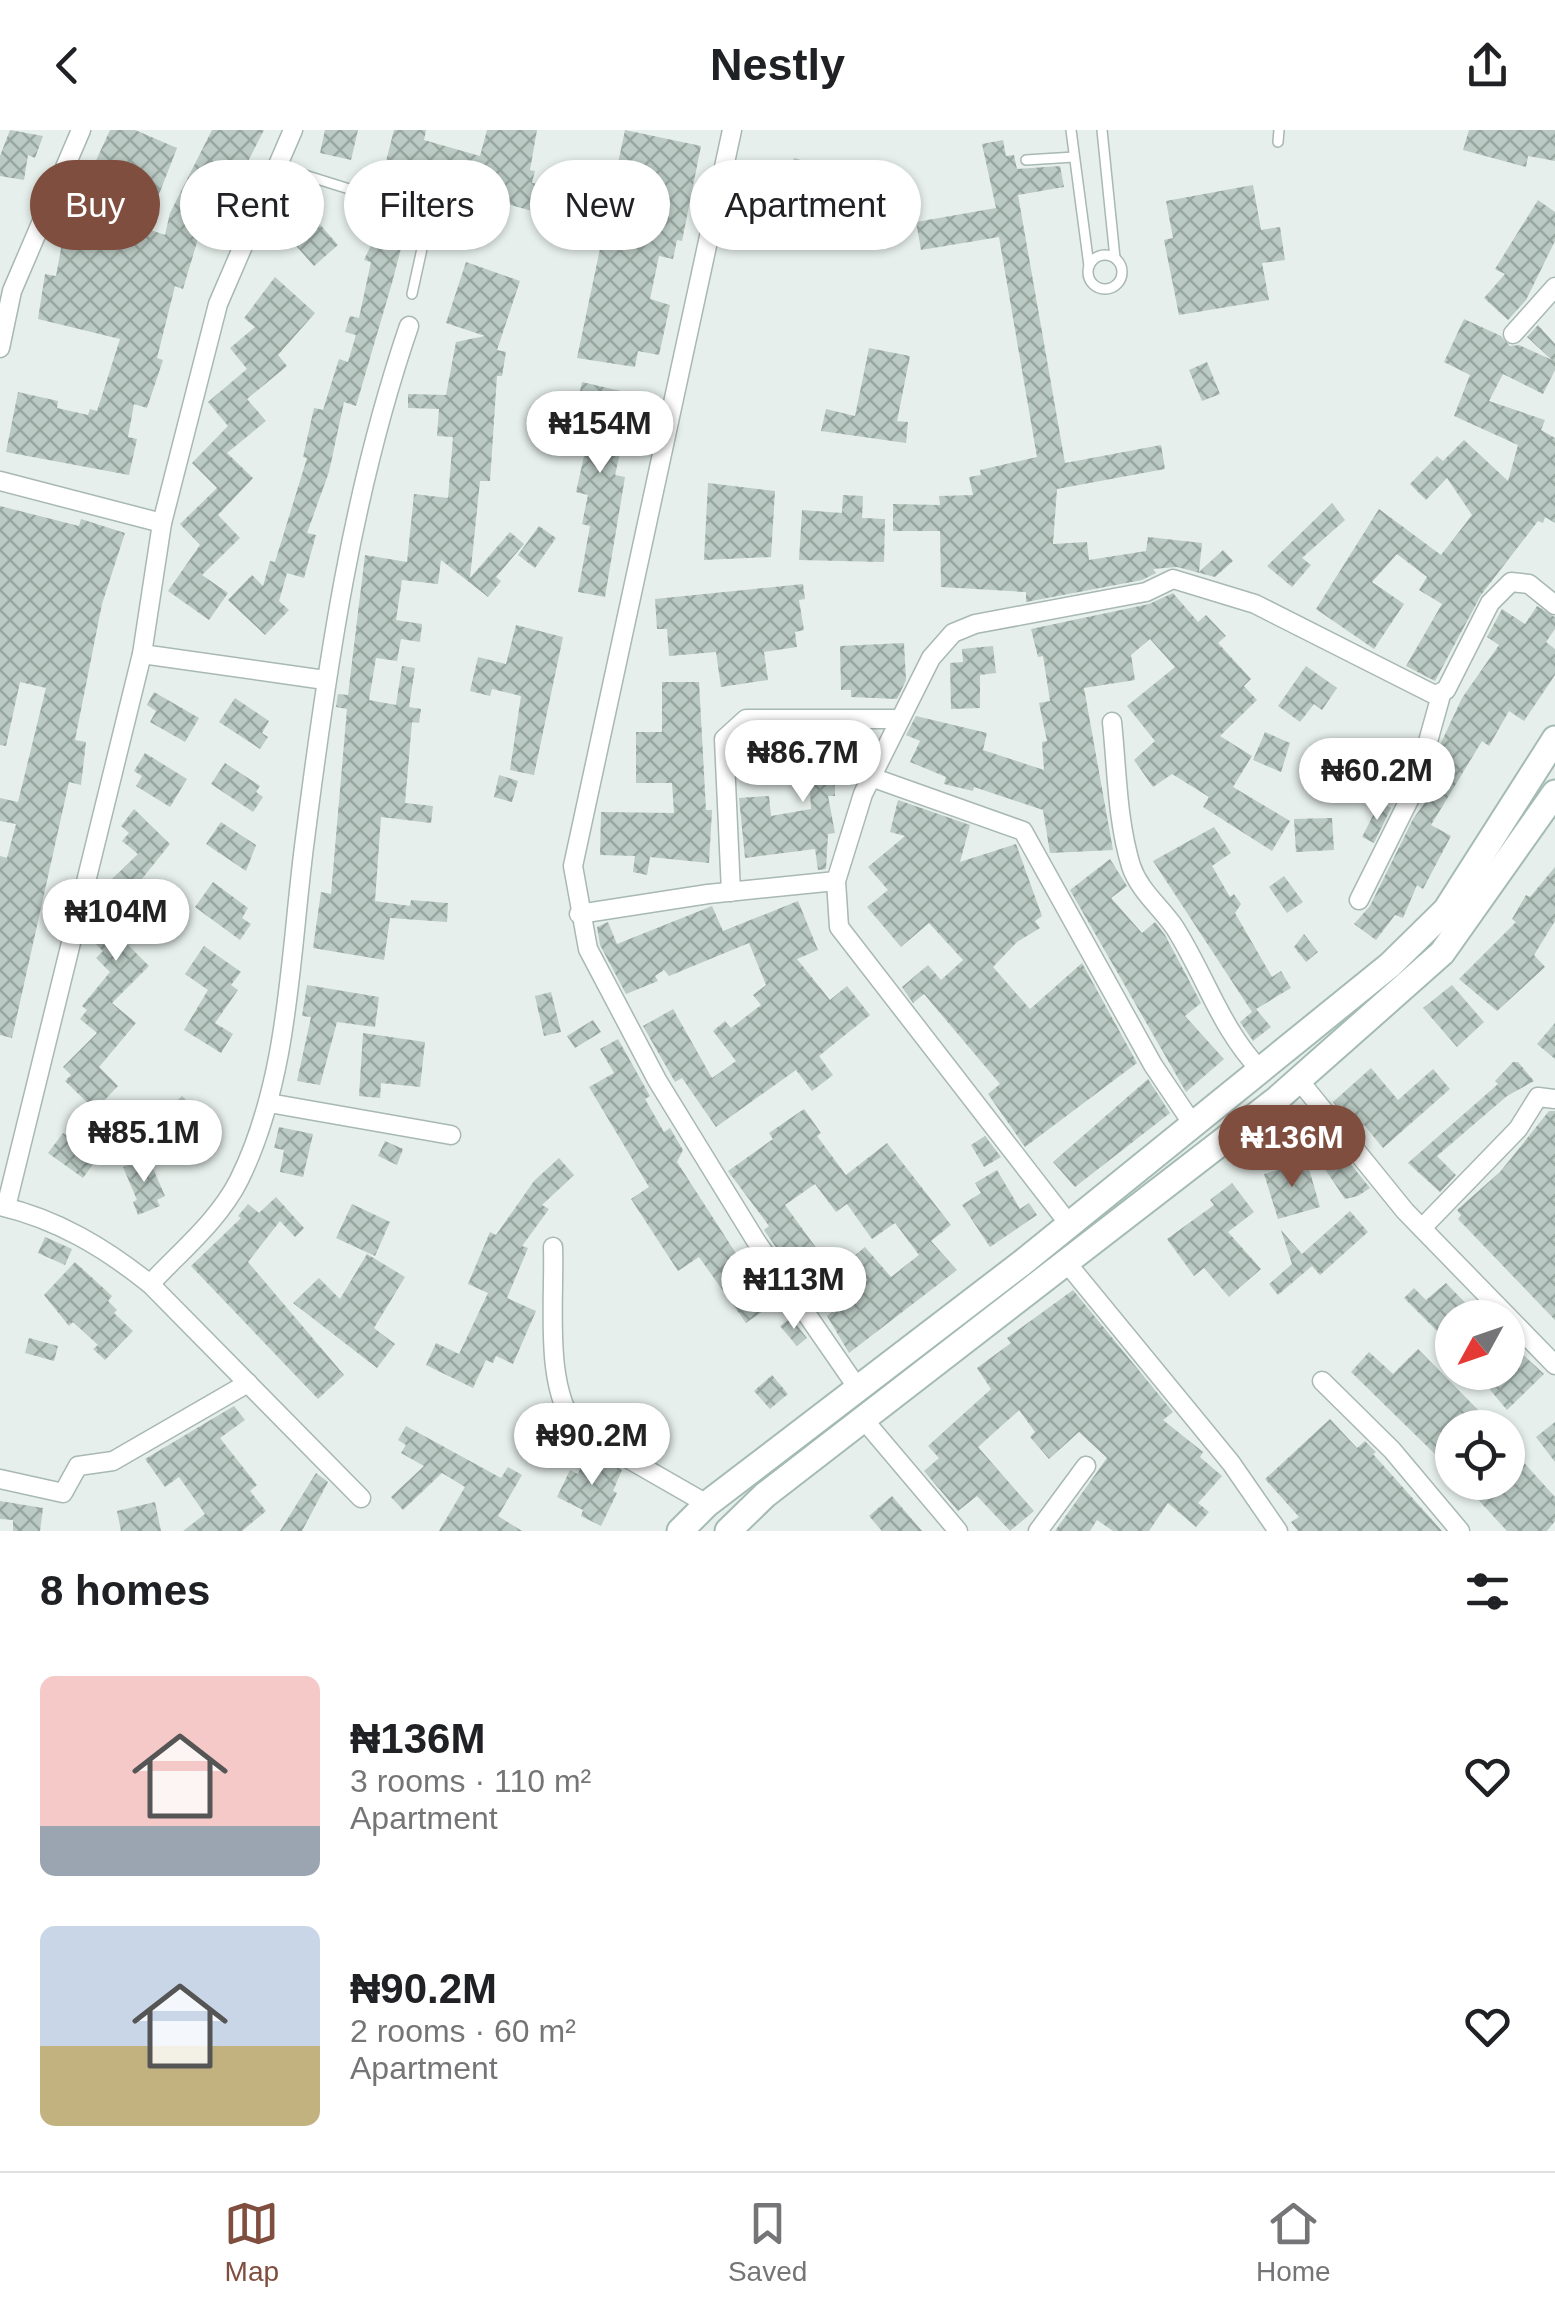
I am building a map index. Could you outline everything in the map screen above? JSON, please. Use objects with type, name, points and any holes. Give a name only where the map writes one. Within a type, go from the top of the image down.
[{"type":"main road","points":[[680,1531],[707,1504],[1194,1126],[1390,965],[1446,910],[1555,739]]},
{"type":"main road","points":[[728,1531],[764,1495],[1298,1079],[1442,953],[1546,826],[1555,793]]},
{"type":"street","points":[[0,348],[12,290],[81,130]]},
{"type":"street","points":[[279,160],[293,130]]},
{"type":"street","points":[[732,130],[573,866],[588,950],[657,1080],[756,1241],[857,1387]]},
{"type":"street","points":[[241,250],[218,304],[162,523],[142,654],[3,1206],[72,1230],[150,1284],[361,1498]]},
{"type":"street","points":[[1513,334],[1555,287]]},
{"type":"street","points":[[150,1284],[206,1225],[237,1184],[268,1103],[334,618],[390,382],[408,326]]},
{"type":"street","points":[[0,481],[162,523]]},
{"type":"street","points":[[1069,1224],[839,927],[836,882],[870,777],[930,658],[953,633],[1018,614],[1146,592],[1173,580],[1256,604],[1407,684],[1440,695]]},
{"type":"street","points":[[1359,900],[1415,788],[1440,695],[1453,680],[1490,603],[1511,582],[1530,584],[1555,605]]},
{"type":"street","points":[[142,654],[325,680]]},
{"type":"street","points":[[732,892],[724,738],[732,726],[746,719],[898,719]]},
{"type":"street","points":[[1112,722],[1122,832],[1133,871],[1152,902],[1173,925],[1232,1041],[1262,1072]]},
{"type":"street","points":[[870,777],[1023,831],[1153,1065],[1194,1126]]},
{"type":"street","points":[[579,914],[836,882]]},
{"type":"street","points":[[1298,1079],[1422,1228],[1555,1365]]},
{"type":"street","points":[[1422,1228],[1518,1130],[1538,1097],[1555,1099]]},
{"type":"street","points":[[268,1103],[451,1135]]},
{"type":"street","points":[[554,1247],[557,1392],[566,1415],[578,1430],[707,1504]]},
{"type":"street","points":[[1066,1262],[1231,1464],[1278,1531]]},
{"type":"street","points":[[1322,1381],[1392,1450],[1460,1531]]},
{"type":"street","points":[[0,1479],[64,1492],[78,1466],[112,1461],[248,1383]]},
{"type":"street","points":[[864,1420],[958,1531]]},
{"type":"street","points":[[1038,1531],[1086,1466]]},
{"type":"lane","points":[[1071,130],[1091,281],[1111,288],[1122,278],[1115,258],[1102,130]]},
{"type":"lane","points":[[1026,160],[1074,157]]},
{"type":"lane","points":[[324,181],[413,210],[427,226],[412,294]]},
{"type":"lane","points":[[1090,266],[1100,256],[1115,258]]},
{"type":"building","points":[[10,130],[43,136],[35,158],[28,155],[24,180],[0,176],[0,156]]},
{"type":"building","points":[[110,130],[135,130],[177,148],[160,192],[160,160],[96,160]]},
{"type":"building","points":[[212,130],[264,130],[249,160],[197,160]]},
{"type":"building","points":[[325,130],[358,130],[351,160],[320,153]]},
{"type":"building","points":[[394,130],[426,130],[424,140],[480,156],[487,130],[537,130],[530,160],[530,210],[510,205],[510,160],[386,160]]},
{"type":"building","points":[[625,130],[701,146],[698,160],[690,160],[690,201],[682,241],[677,240],[673,259],[659,256],[650,299],[670,305],[659,355],[638,351],[635,367],[577,358],[600,250],[670,250],[670,160],[619,160]]},
{"type":"building","points":[[1469,130],[1555,130],[1555,161],[1528,156],[1526,167],[1463,150]]},
{"type":"building","points":[[1003,140],[1006,156],[1014,155],[1017,169],[1060,166],[1064,187],[1018,195],[1065,463],[1161,445],[1165,469],[1057,489],[1053,544],[1087,542],[1089,560],[1146,551],[1148,537],[1202,543],[1199,572],[1223,550],[1233,561],[1215,577],[1177,567],[1153,569],[1156,573],[1142,580],[1026,602],[1026,592],[941,587],[940,531],[893,531],[893,504],[940,505],[939,496],[973,495],[969,477],[981,475],[980,470],[1037,457],[999,237],[921,250],[921,221],[996,208],[982,144]]},
{"type":"building","points":[[1253,185],[1261,230],[1280,227],[1285,260],[1262,263],[1269,300],[1179,315],[1164,240],[1173,238],[1166,201]]},
{"type":"building","points":[[180,193],[180,250],[195,250],[183,289],[175,286],[157,358],[163,360],[147,408],[134,404],[128,437],[137,439],[129,475],[6,452],[18,392],[58,401],[57,408],[88,415],[90,409],[97,411],[120,339],[38,319],[45,274],[56,276],[61,250],[160,250],[160,233],[165,235]]},
{"type":"building","points":[[1538,200],[1555,212],[1555,241],[1526,300],[1508,320],[1484,298],[1505,274],[1495,269]]},
{"type":"building","points":[[324,229],[338,245],[314,266],[300,250],[324,250]]},
{"type":"building","points":[[369,250],[401,250],[356,406],[344,402],[329,472],[307,533],[316,535],[304,578],[287,573],[279,601],[289,610],[265,635],[228,600],[252,575],[263,586],[270,561],[275,562],[307,458],[303,457],[314,408],[323,410],[339,359],[348,362],[356,335],[345,332],[350,316],[359,318],[371,262],[364,260]]},
{"type":"building","points":[[466,262],[520,281],[497,350],[506,352],[502,376],[497,376],[490,481],[480,481],[470,578],[510,532],[524,544],[496,577],[501,581],[488,597],[441,560],[438,584],[402,580],[396,620],[422,624],[420,642],[401,639],[397,661],[376,658],[369,700],[396,705],[402,666],[415,668],[409,707],[421,709],[419,723],[412,722],[405,803],[433,806],[431,823],[381,817],[375,901],[410,906],[411,900],[448,903],[447,922],[390,918],[384,960],[313,948],[321,892],[331,894],[347,709],[336,707],[338,694],[348,695],[365,555],[407,562],[414,494],[448,498],[453,437],[437,436],[439,409],[408,408],[408,394],[446,395],[456,342],[485,336],[446,323]]},
{"type":"building","points":[[275,277],[315,313],[278,355],[287,366],[247,399],[266,421],[227,453],[253,478],[218,515],[240,538],[202,575],[228,593],[209,620],[168,591],[200,545],[180,524],[217,488],[192,463],[228,426],[208,402],[247,369],[230,348],[255,327],[244,318]]},
{"type":"building","points":[[1464,319],[1501,336],[1510,346],[1519,345],[1552,360],[1527,337],[1538,325],[1555,344],[1555,370],[1543,394],[1503,374],[1489,401],[1545,420],[1541,430],[1555,438],[1555,523],[1545,517],[1543,523],[1538,521],[1481,595],[1435,681],[1406,666],[1442,604],[1419,590],[1427,577],[1397,554],[1372,582],[1404,604],[1374,649],[1316,609],[1379,509],[1441,555],[1472,515],[1447,478],[1426,500],[1410,484],[1437,456],[1443,461],[1464,440],[1508,481],[1518,445],[1454,416],[1470,375],[1444,362]]},
{"type":"building","points":[[869,348],[910,356],[897,421],[908,422],[906,443],[821,431],[826,409],[855,416]]},
{"type":"building","points":[[1207,362],[1220,394],[1202,401],[1189,370]]},
{"type":"building","points":[[582,382],[633,394],[615,475],[625,477],[605,597],[578,592],[590,526],[582,524],[588,495],[576,492],[584,456],[567,452]]},
{"type":"building","points":[[708,483],[775,491],[771,557],[704,560]]},
{"type":"building","points":[[843,495],[863,496],[862,518],[885,519],[884,562],[799,560],[802,510],[842,513]]},
{"type":"building","points":[[1332,503],[1345,520],[1302,558],[1311,565],[1292,587],[1267,566]]},
{"type":"building","points":[[0,506],[79,526],[81,519],[125,533],[102,604],[75,740],[86,742],[81,785],[69,782],[12,1038],[0,1035],[0,856],[7,858],[16,824],[0,821],[0,798],[18,802],[46,688],[20,682],[6,746],[0,745]]},
{"type":"building","points":[[539,526],[556,538],[535,568],[518,555]]},
{"type":"building","points":[[803,584],[805,599],[799,600],[804,630],[795,632],[797,647],[764,652],[768,680],[721,687],[716,652],[669,656],[667,629],[657,629],[655,599]]},
{"type":"building","points":[[1173,593],[1198,622],[1206,615],[1226,636],[1218,643],[1251,679],[1244,686],[1257,700],[1220,736],[1252,756],[1233,787],[1290,821],[1272,851],[1203,807],[1209,797],[1172,774],[1153,787],[1134,760],[1155,741],[1127,706],[1175,667],[1150,639],[1131,655],[1135,680],[1084,688],[1113,850],[1050,853],[1043,810],[974,787],[973,791],[944,784],[946,777],[910,762],[920,741],[906,735],[916,716],[987,733],[983,750],[1044,770],[1042,742],[1047,741],[1039,703],[1050,701],[1043,656],[1038,657],[1031,629],[1149,604]]},
{"type":"building","points":[[1537,606],[1555,617],[1555,629],[1546,642],[1555,649],[1555,675],[1524,721],[1509,711],[1489,746],[1482,741],[1431,825],[1451,836],[1423,889],[1417,885],[1403,918],[1395,915],[1376,940],[1354,924],[1370,906],[1413,819],[1447,772],[1435,764],[1440,745],[1462,698],[1499,645],[1487,637],[1502,609],[1525,624]]},
{"type":"building","points":[[516,625],[563,637],[534,775],[510,770],[521,696],[492,689],[490,696],[470,691],[478,657],[506,664]]},
{"type":"building","points":[[904,643],[906,680],[897,699],[851,697],[851,690],[841,690],[840,646]]},
{"type":"building","points":[[993,646],[996,673],[980,675],[980,708],[951,709],[950,663],[963,662],[962,649]]},
{"type":"building","points":[[1306,666],[1337,688],[1322,710],[1314,704],[1300,722],[1278,706]]},
{"type":"building","points":[[662,682],[699,682],[706,810],[712,810],[709,863],[650,857],[647,875],[633,872],[635,856],[600,855],[601,812],[674,813],[672,783],[636,783],[636,732],[662,732]]},
{"type":"building","points":[[154,692],[199,718],[185,742],[150,722],[156,711],[147,705]]},
{"type":"building","points":[[235,698],[269,721],[262,733],[268,737],[260,749],[219,722]]},
{"type":"building","points":[[1265,732],[1290,743],[1281,772],[1253,760]]},
{"type":"building","points":[[860,736],[861,763],[857,762],[852,781],[835,781],[835,796],[828,796],[835,833],[828,834],[826,869],[818,870],[815,849],[745,858],[739,798],[769,796],[771,816],[811,809],[807,739]]},
{"type":"building","points":[[145,753],[187,779],[170,807],[136,786],[142,776],[134,771]]},
{"type":"building","points":[[225,763],[260,786],[256,792],[263,797],[253,812],[211,784]]},
{"type":"building","points":[[499,775],[518,781],[512,802],[494,797]]},
{"type":"building","points":[[898,800],[970,825],[960,862],[1016,844],[1042,916],[1035,921],[1040,928],[1017,942],[993,967],[1030,1009],[1082,963],[1137,1063],[1025,1147],[988,1094],[1000,1084],[924,994],[913,1003],[902,987],[928,965],[941,980],[963,960],[929,923],[901,947],[867,907],[888,890],[868,867],[905,836],[890,832]]},
{"type":"building","points":[[1380,802],[1391,808],[1374,843],[1362,837]]},
{"type":"building","points":[[134,809],[170,844],[137,885],[157,906],[123,940],[149,966],[112,1003],[136,1023],[99,1067],[118,1086],[95,1110],[65,1081],[71,1075],[63,1067],[97,1033],[80,1019],[87,1010],[82,1006],[110,972],[96,958],[103,951],[93,941],[119,916],[106,902],[114,894],[105,886],[138,854],[122,841],[129,833],[121,826]]},
{"type":"building","points":[[1332,818],[1334,850],[1296,852],[1294,819]]},
{"type":"building","points":[[221,822],[256,845],[246,871],[206,844]]},
{"type":"building","points":[[1214,827],[1231,853],[1212,866],[1230,897],[1234,894],[1241,904],[1235,913],[1272,977],[1281,971],[1291,988],[1256,1009],[1271,1027],[1253,1041],[1240,1022],[1252,1012],[1153,861]]},
{"type":"building","points":[[1110,859],[1127,886],[1111,898],[1142,933],[1155,922],[1165,935],[1201,1003],[1185,1016],[1224,1059],[1186,1092],[1070,890]]},
{"type":"building","points":[[1555,867],[1555,921],[1534,955],[1545,967],[1497,1011],[1459,979],[1516,922],[1512,919],[1526,895],[1530,897]]},
{"type":"building","points":[[1284,876],[1303,902],[1287,913],[1269,887]]},
{"type":"building","points":[[213,882],[248,908],[242,918],[251,924],[240,940],[195,907]]},
{"type":"building","points":[[798,901],[818,950],[797,959],[830,1000],[847,986],[870,1015],[819,1056],[833,1075],[812,1091],[796,1070],[716,1127],[682,1078],[675,1082],[643,1026],[673,1009],[712,1078],[736,1061],[713,1031],[725,1021],[731,1028],[761,1005],[753,995],[766,985],[749,943],[669,976],[664,970],[655,976],[658,981],[626,994],[600,945],[597,927],[608,922],[617,944],[712,906],[723,931]]},
{"type":"building","points":[[1304,934],[1318,952],[1306,962],[1294,947]]},
{"type":"building","points":[[204,946],[241,972],[231,985],[238,990],[215,1023],[233,1034],[221,1053],[184,1030],[208,990],[185,974]]},
{"type":"building","points":[[307,985],[379,997],[375,1027],[337,1022],[320,1085],[297,1081],[311,1017],[302,1016]]},
{"type":"building","points":[[1452,985],[1484,1022],[1457,1047],[1423,1008]]},
{"type":"building","points":[[551,992],[561,1032],[544,1036],[535,996]]},
{"type":"building","points":[[593,1020],[601,1032],[575,1048],[567,1036]]},
{"type":"building","points":[[1555,1023],[1555,1059],[1537,1044]]},
{"type":"building","points":[[363,1033],[425,1042],[420,1087],[381,1083],[380,1098],[359,1096]]},
{"type":"building","points":[[618,1039],[650,1096],[645,1099],[664,1132],[670,1128],[683,1150],[677,1162],[770,1306],[746,1323],[699,1257],[678,1271],[631,1199],[649,1187],[589,1087],[614,1073],[600,1049]]},
{"type":"building","points":[[1513,1062],[1518,1062],[1534,1081],[1507,1096],[1437,1156],[1456,1175],[1440,1192],[1408,1163],[1498,1084],[1495,1081]]},
{"type":"building","points":[[1371,1068],[1398,1100],[1433,1069],[1450,1089],[1383,1148],[1364,1125],[1356,1131],[1333,1102]]},
{"type":"building","points":[[1148,1079],[1170,1113],[1075,1187],[1053,1162]]},
{"type":"building","points":[[182,1096],[214,1128],[197,1152],[161,1116]]},
{"type":"building","points":[[804,1109],[821,1133],[817,1136],[846,1175],[887,1143],[951,1225],[931,1241],[957,1270],[849,1353],[827,1316],[864,1284],[846,1263],[865,1247],[891,1277],[919,1255],[895,1223],[872,1239],[847,1204],[836,1212],[815,1184],[785,1205],[828,1264],[803,1285],[764,1230],[769,1226],[728,1171],[773,1139],[769,1133]]},
{"type":"building","points":[[1549,1111],[1555,1111],[1555,1320],[1458,1219],[1461,1215],[1457,1210],[1500,1172]]},
{"type":"building","points":[[279,1127],[313,1134],[303,1177],[280,1172],[284,1150],[274,1148]]},
{"type":"building","points":[[63,1133],[93,1153],[89,1160],[94,1163],[83,1178],[48,1153]]},
{"type":"building","points":[[985,1136],[1001,1157],[984,1167],[971,1145]]},
{"type":"building","points":[[385,1141],[403,1149],[397,1165],[378,1156]]},
{"type":"building","points":[[1335,1145],[1370,1188],[1358,1196],[1345,1199],[1317,1157]]},
{"type":"building","points":[[148,1157],[165,1196],[157,1200],[160,1206],[138,1215],[133,1202],[137,1200],[123,1167]]},
{"type":"building","points":[[559,1158],[574,1175],[542,1205],[549,1209],[522,1246],[528,1248],[507,1298],[536,1311],[513,1364],[496,1356],[493,1363],[486,1360],[473,1388],[426,1365],[436,1343],[459,1354],[488,1293],[468,1284],[490,1232],[496,1235],[534,1181]]},
{"type":"building","points":[[1307,1162],[1320,1207],[1278,1219],[1264,1174]]},
{"type":"building","points":[[997,1170],[1020,1209],[1029,1203],[1037,1215],[990,1247],[962,1205],[981,1193],[975,1183]]},
{"type":"building","points":[[1232,1183],[1254,1212],[1228,1232],[1261,1269],[1229,1297],[1204,1268],[1194,1276],[1167,1239],[1214,1205],[1210,1200]]},
{"type":"building","points":[[276,1197],[304,1228],[295,1237],[280,1221],[248,1262],[344,1375],[318,1399],[191,1266],[241,1218],[238,1216],[248,1204],[259,1213]]},
{"type":"building","points":[[352,1204],[390,1222],[375,1256],[336,1238]]},
{"type":"building","points":[[1350,1211],[1368,1232],[1320,1275],[1312,1266],[1278,1295],[1269,1284],[1292,1264],[1281,1230],[1302,1254]]},
{"type":"building","points":[[45,1237],[72,1249],[65,1265],[38,1253]]},
{"type":"building","points":[[367,1254],[405,1277],[374,1328],[395,1344],[377,1368],[293,1303],[319,1278],[340,1299]]},
{"type":"building","points":[[75,1262],[112,1296],[108,1301],[117,1310],[114,1313],[133,1331],[105,1360],[93,1349],[98,1345],[73,1322],[69,1326],[44,1295]]},
{"type":"building","points":[[1446,1283],[1463,1300],[1435,1300],[1435,1329],[1404,1298],[1414,1288],[1426,1300]]},
{"type":"building","points":[[1073,1290],[1173,1412],[1163,1420],[1203,1452],[1200,1457],[1222,1476],[1198,1503],[1209,1512],[1196,1527],[1168,1503],[1149,1531],[1113,1531],[1097,1520],[1090,1531],[1055,1531],[1107,1458],[1079,1432],[1049,1459],[1030,1437],[1035,1432],[1019,1410],[978,1447],[1034,1511],[1010,1531],[977,1496],[958,1511],[924,1471],[939,1458],[928,1446],[991,1389],[977,1368],[1011,1343],[1007,1338]]},
{"type":"building","points":[[791,1318],[807,1338],[797,1346],[780,1326]]},
{"type":"building","points":[[29,1338],[58,1346],[54,1361],[25,1353]]},
{"type":"building","points":[[1418,1349],[1435,1366],[1435,1390],[1458,1390],[1478,1410],[1435,1410],[1435,1454],[1351,1372],[1369,1352],[1393,1374]]},
{"type":"building","points":[[1525,1357],[1544,1374],[1507,1410],[1490,1390],[1525,1390]]},
{"type":"building","points":[[772,1375],[788,1394],[770,1409],[754,1391]]},
{"type":"building","points":[[234,1406],[245,1420],[220,1438],[257,1485],[250,1491],[266,1511],[242,1531],[183,1531],[205,1514],[179,1477],[165,1487],[145,1459]]},
{"type":"building","points":[[1330,1419],[1357,1448],[1365,1441],[1376,1452],[1373,1454],[1442,1531],[1298,1531],[1291,1522],[1299,1517],[1265,1479]]},
{"type":"building","points":[[1555,1422],[1555,1462],[1536,1437]]},
{"type":"building","points":[[406,1426],[501,1478],[508,1467],[522,1475],[498,1516],[522,1531],[439,1531],[465,1487],[442,1473],[403,1510],[391,1497],[424,1466],[401,1453],[406,1445],[398,1440]]},
{"type":"building","points":[[588,1450],[622,1470],[613,1491],[617,1493],[601,1526],[581,1516],[583,1510],[557,1497],[570,1470],[578,1474]]},
{"type":"building","points":[[1525,1464],[1555,1497],[1555,1521],[1547,1531],[1507,1531],[1478,1500],[1525,1500]]},
{"type":"building","points":[[316,1473],[328,1482],[302,1531],[280,1531]]},
{"type":"building","points":[[892,1496],[922,1531],[882,1531],[869,1516]]},
{"type":"building","points":[[0,1501],[43,1508],[40,1531],[13,1531],[13,1520],[0,1519]]},
{"type":"building","points":[[155,1502],[161,1531],[121,1531],[117,1511]]}]
